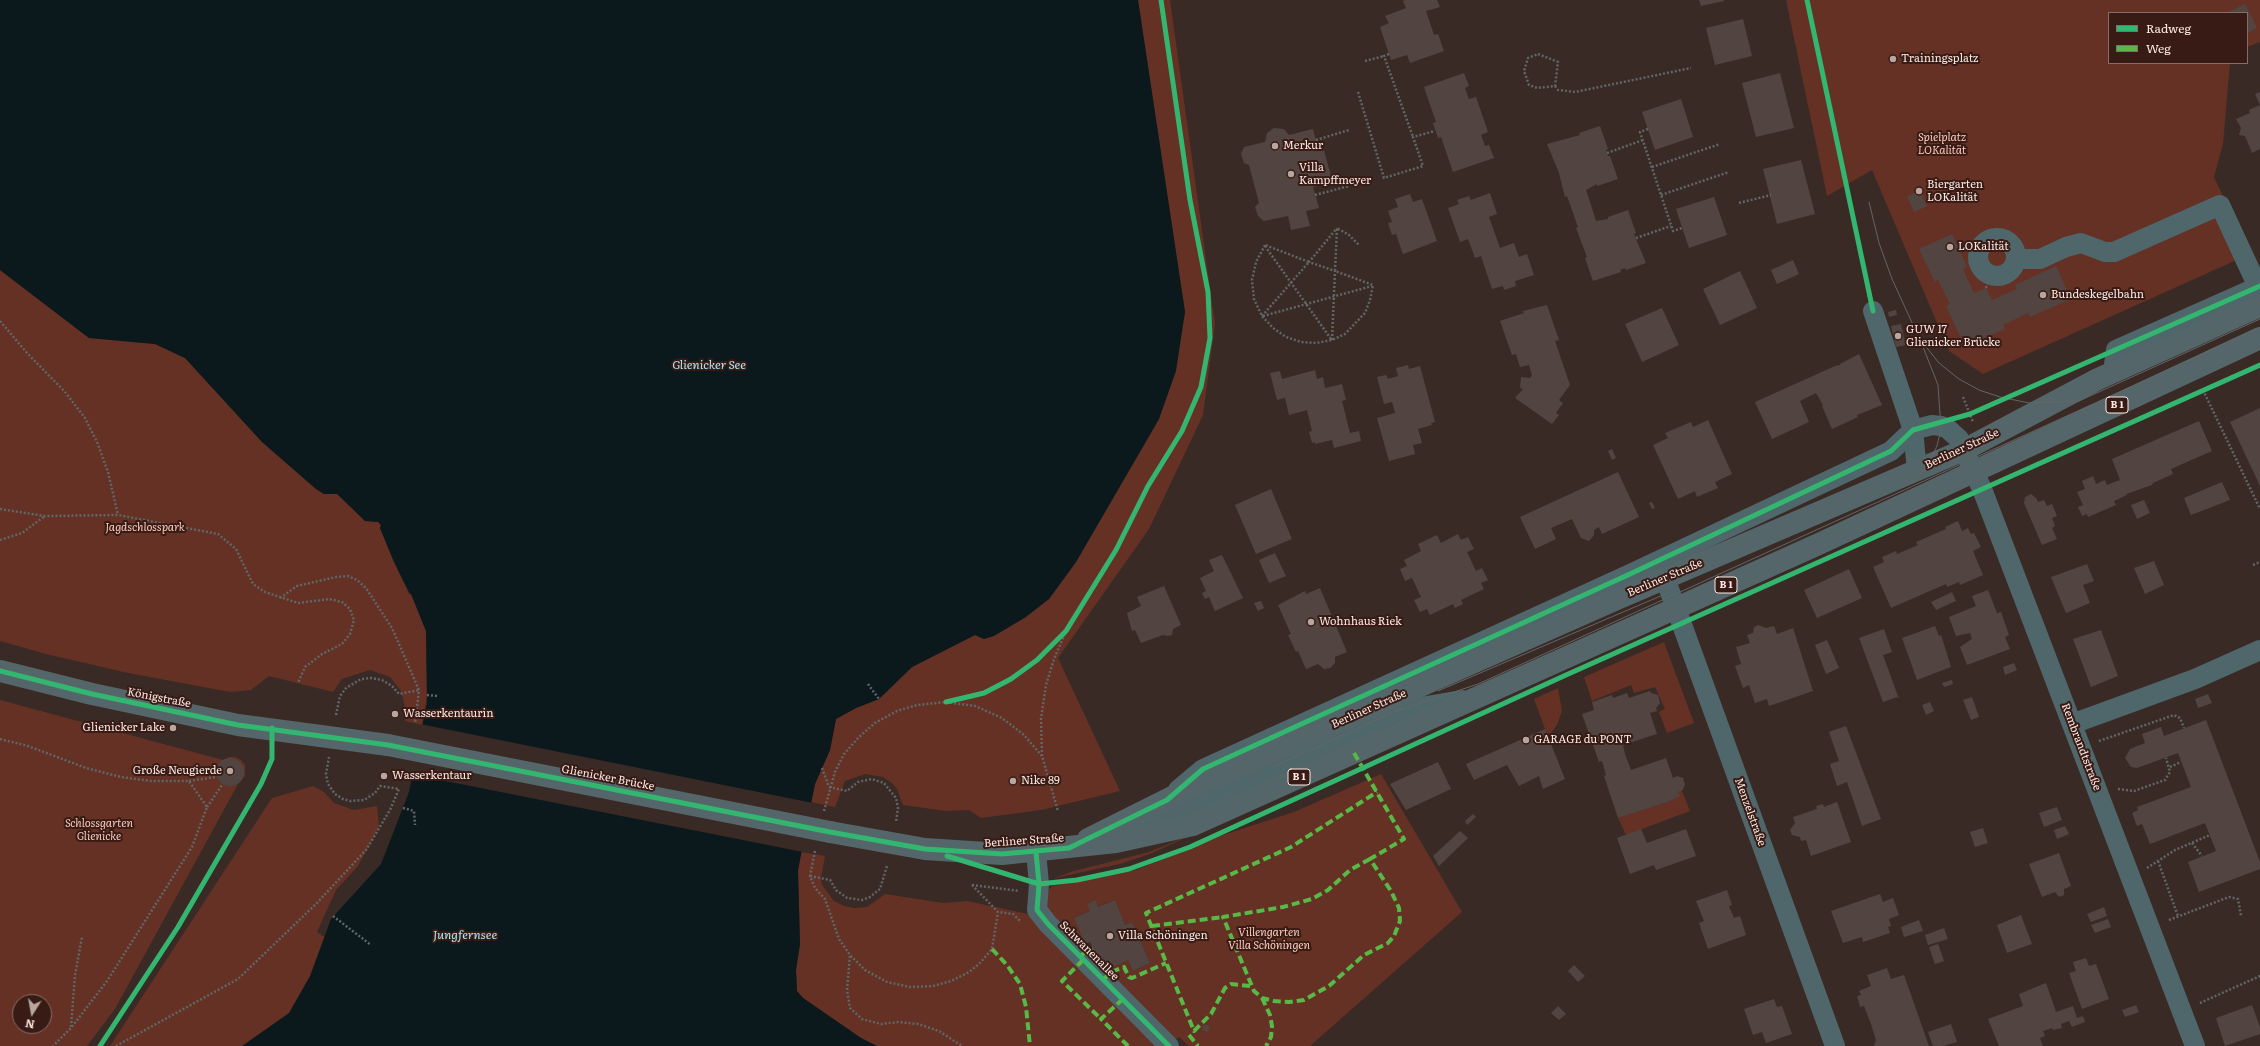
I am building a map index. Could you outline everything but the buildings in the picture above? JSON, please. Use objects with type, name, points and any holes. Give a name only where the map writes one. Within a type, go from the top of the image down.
[{"type":"main road","name":"Berliner Straße","points":[[1069,848],[1167,800],[1617,599],[1964,450],[2259,293]]},
{"type":"main road","name":"Berliner Straße","points":[[896,834],[972,854],[1036,852],[1116,842],[1192,824],[1676,608],[1974,472],[2260,338]]},
{"type":"main road","name":"Königstraße","points":[[0,671],[92,694],[238,725],[315,733]]},
{"type":"main road","name":"Glienicker Brücke","points":[[315,733],[388,745],[823,832],[896,834]]},
{"type":"street","points":[[2017,259],[2040,259],[2066,247],[2081,243],[2105,252],[2114,252],[2220,205],[2259,293]]},
{"type":"street","points":[[2001,238],[2008,240],[2013,245],[2017,259],[2010,272],[1988,282],[1978,259],[1978,252],[1987,240],[2001,238]]},
{"type":"street","points":[[1873,311],[1913,430],[1917,470]]},
{"type":"street","name":"Rembrandtstraße","points":[[1913,430],[1932,425],[1948,429],[1958,439],[1964,450],[1974,472],[2072,724],[2195,1046]]},
{"type":"street","points":[[1869,491],[1891,451],[1913,430]]},
{"type":"street","points":[[1167,800],[1203,769],[1630,574],[1891,451]]},
{"type":"street","points":[[1617,599],[1630,574]]},
{"type":"street","name":"Menzelstraße","points":[[1665,578],[1835,1046]]},
{"type":"street","points":[[2072,724],[2195,679],[2260,650]]},
{"type":"street","name":"Schwanenallee","points":[[1036,852],[1039,884],[1037,910],[1048,924],[1169,1046]]},
{"type":"path","points":[[1365,61],[1389,54]]},
{"type":"path","points":[[1538,54],[1558,62],[1555,86],[1537,88],[1528,85],[1524,71],[1528,58],[1538,54]]},
{"type":"path","points":[[1358,92],[1384,178],[1423,166],[1384,56]]},
{"type":"path","points":[[1555,86],[1558,90],[1575,92],[1691,68]]},
{"type":"path","points":[[1316,140],[1349,130]]},
{"type":"path","points":[[1648,130],[1640,132],[1671,226],[1673,231],[1682,228]]},
{"type":"path","points":[[1413,138],[1435,131]]},
{"type":"path","points":[[1607,153],[1643,140]]},
{"type":"path","points":[[1652,167],[1720,144]]},
{"type":"path","points":[[1661,195],[1729,172]]},
{"type":"path","points":[[1315,194],[1349,186]]},
{"type":"path","points":[[1740,203],[1771,195]]},
{"type":"path","points":[[1636,238],[1671,226]]},
{"type":"path","points":[[1338,228],[1349,235],[1359,245]]},
{"type":"path","points":[[1262,316],[1338,228]]},
{"type":"path","points":[[1332,340],[1338,228]]},
{"type":"path","points":[[1265,245],[1373,286]]},
{"type":"path","points":[[1265,245],[1332,340]]},
{"type":"path","points":[[1265,245],[1256,262],[1252,280],[1254,299],[1262,316],[1273,328],[1286,337],[1300,342],[1316,343],[1332,340],[1345,334],[1365,313],[1373,286]]},
{"type":"path","points":[[1262,316],[1373,286]]},
{"type":"path","points":[[0,321],[26,353],[65,392],[85,418],[97,442],[108,472],[118,515]]},
{"type":"path","points":[[2203,390],[2260,509]]},
{"type":"path","points":[[1964,417],[1977,411]]},
{"type":"path","points":[[0,509],[45,516],[118,515],[218,534],[236,549],[253,584],[265,592],[279,598],[298,603],[329,599],[342,602],[350,609],[354,620],[350,634],[342,644],[322,654],[305,667],[298,683]]},
{"type":"path","points":[[0,540],[22,533],[45,516]]},
{"type":"path","points":[[2253,565],[2260,562]]},
{"type":"path","points":[[279,598],[297,586],[342,576],[357,580],[366,588],[392,628],[419,690],[415,723]]},
{"type":"path","points":[[1058,811],[1042,756],[1041,719],[1046,685],[1054,659],[1066,631]]},
{"type":"path","points":[[336,715],[340,696],[346,688],[360,679],[371,678],[382,680],[392,686],[400,694],[419,690]]},
{"type":"path","points":[[868,684],[879,699]]},
{"type":"path","points":[[427,694],[437,696]]},
{"type":"path","points":[[998,912],[992,949],[980,963],[969,972],[951,981],[933,986],[910,987],[887,982],[865,970],[850,956],[839,939],[825,899],[815,888],[810,876],[823,832],[829,787],[844,754],[859,736],[886,717],[917,705],[946,702],[975,706],[1002,718],[1024,734],[1042,756]]},
{"type":"path","points":[[2081,748],[2174,715],[2180,718],[2184,728]]},
{"type":"path","points":[[0,739],[28,746],[86,768],[121,777],[151,781],[189,781],[216,777]]},
{"type":"path","points":[[116,1046],[238,979],[316,904],[366,850],[390,810],[399,789],[380,786],[375,793],[364,800],[350,801],[343,799],[335,794],[328,784],[326,774],[329,754]]},
{"type":"path","points":[[2098,793],[2115,788],[2134,791],[2165,780],[2169,775],[2170,767],[2166,758]]},
{"type":"path","points":[[2170,767],[2181,762]]},
{"type":"path","points":[[822,768],[829,787]]},
{"type":"path","points":[[829,787],[847,791],[858,782],[872,779],[884,783],[894,793],[898,802],[896,834]]},
{"type":"path","points":[[189,781],[207,807]]},
{"type":"path","points":[[53,1046],[71,1028],[107,981],[192,847],[207,807],[222,785]]},
{"type":"path","points":[[403,808],[414,811],[415,825]]},
{"type":"path","points":[[2132,882],[2145,870],[2175,850],[2210,835]]},
{"type":"path","points":[[2192,843],[2202,856]]},
{"type":"path","points":[[2158,861],[2178,916]]},
{"type":"path","points":[[810,876],[830,880],[836,890],[847,898],[862,900],[870,898],[880,889],[887,866]]},
{"type":"path","points":[[1023,925],[1013,914],[998,912],[972,885],[1006,891],[1030,892],[1039,884]]},
{"type":"path","points":[[2150,928],[2178,916],[2234,897],[2239,902],[2241,916]]},
{"type":"path","points":[[333,916],[371,945]]},
{"type":"path","points":[[71,1028],[75,975],[82,937]]},
{"type":"path","points":[[850,956],[847,990],[850,1008],[862,1019],[881,1024],[898,1022],[918,1024],[939,1031],[962,1046]]},
{"type":"path","points":[[2182,1012],[2260,976]]},
{"type":"green space","points":[[1138,0],[1170,0],[1215,324],[1203,415],[1149,529],[1058,658],[1120,791],[1041,810],[981,818],[969,810],[946,811],[903,805],[897,789],[892,783],[883,777],[865,774],[845,781],[835,807],[811,802],[815,784],[830,750],[836,719],[856,708],[879,699],[912,667],[975,635],[984,639],[1049,599],[1076,562],[1159,419],[1185,312]]},
{"type":"green space","name":"Spielplatz LOKalität","points":[[1786,0],[2260,0],[2260,42],[2248,47],[2248,12],[2108,12],[2108,64],[2230,64],[2223,144],[2214,177],[2250,254],[1983,374],[1949,351],[1872,170],[1827,196]]},
{"type":"green space","name":"Jagdschlosspark","points":[[0,270],[89,338],[155,344],[185,358],[262,442],[316,489],[324,494],[337,494],[370,521],[378,522],[381,525],[380,528],[394,562],[409,594],[411,593],[426,631],[427,695],[422,725],[405,721],[405,707],[401,691],[390,677],[370,670],[342,679],[333,692],[269,676],[251,690],[230,692],[128,673],[46,654],[0,641]]},
{"type":"green space","points":[[1664,642],[1694,723],[1667,733],[1659,712],[1665,709],[1655,687],[1634,693],[1631,685],[1592,701],[1584,677]]},
{"type":"green space","points":[[1558,688],[1562,711],[1557,725],[1548,737],[1534,699]]},
{"type":"green space","name":"Schlossgarten Glienicke","points":[[0,700],[223,760],[229,757],[235,757],[241,760],[245,765],[245,776],[238,784],[115,1009],[87,1046],[0,1046]]},
{"type":"green space","name":"Villengarten Villa Schöningen","points":[[1381,774],[1462,912],[1310,1046],[1189,1046],[1179,1037],[1174,1040],[1174,1046],[877,1046],[861,1038],[803,998],[797,991],[796,970],[800,944],[798,871],[801,852],[825,856],[821,878],[822,885],[834,901],[844,906],[854,908],[867,907],[885,894],[943,903],[967,901],[1047,918],[1046,892],[1052,886],[1136,870],[1220,836],[1294,812]],"holes":[[[1114,900],[1125,925],[1132,922],[1150,963],[1133,971],[1128,960],[1099,954],[1096,956],[1094,952],[1085,956],[1083,949],[1085,944],[1074,918],[1090,911],[1096,901],[1098,907]]]},
{"type":"green space","points":[[313,786],[324,792],[334,803],[354,810],[377,806],[379,827],[358,866],[336,890],[317,932],[334,943],[296,1014],[267,1046],[110,1046],[272,798]]},
{"type":"green space","points":[[1682,791],[1690,811],[1626,835],[1618,818],[1671,801],[1679,796],[1678,792]]},
{"type":"green space","points":[[1200,831],[1150,854],[1120,864],[1055,878],[1070,872],[1149,852]]},
{"type":"water","name":"Glienicker See","points":[[0,0],[1138,0],[1185,312],[1176,371],[1159,419],[1076,562],[1049,599],[1026,617],[994,636],[984,639],[975,635],[912,667],[879,699],[856,708],[836,719],[830,750],[815,784],[798,870],[800,944],[796,970],[797,991],[803,998],[861,1038],[877,1046],[242,1046],[289,1013],[310,976],[331,919],[381,864],[409,792],[427,703],[426,631],[411,594],[394,562],[380,528],[381,525],[378,522],[365,521],[337,494],[324,494],[316,489],[262,442],[185,358],[155,344],[89,338],[0,270]]},
{"type":"pier","points":[[420,724],[813,803],[803,852],[410,774]]},
{"type":"tram line","points":[[1869,202],[1879,243],[1892,279],[1919,338],[1939,363],[1959,379],[1979,390],[2000,397],[2029,403],[2079,401],[2260,319]]},
{"type":"tram line","points":[[1397,711],[1478,684],[2260,328]]},
{"type":"tram line","points":[[1906,486],[1915,480],[1927,466],[1937,446],[1941,429],[1938,385],[1923,347]]},
{"type":"tram line","points":[[1438,691],[1670,592]]},
{"type":"tram line","points":[[1273,767],[1402,708]]},
{"type":"marked path","points":[[1354,753],[1404,839],[1370,859],[1391,891],[1399,908],[1400,921],[1394,936],[1388,943],[1364,955],[1329,986],[1304,1000],[1289,1002],[1274,1001],[1262,998],[1254,991],[1223,917],[1283,907],[1312,899],[1328,890],[1350,870],[1370,859]]},
{"type":"marked path","points":[[1250,986],[1231,984],[1225,988],[1211,1014],[1194,1031],[1146,913],[1291,847],[1377,792]]},
{"type":"marked path","points":[[1152,926],[1223,917]]},
{"type":"marked path","points":[[992,949],[1007,965],[1020,984],[1026,1007],[1030,1046]]},
{"type":"marked path","points":[[1079,956],[1093,949]]},
{"type":"marked path","points":[[1083,960],[1062,981],[1101,1019]]},
{"type":"marked path","points":[[1103,980],[1111,972],[1124,967],[1129,977],[1132,978],[1166,963]]},
{"type":"marked path","points":[[1262,998],[1270,1015],[1272,1026],[1271,1037],[1266,1046]]},
{"type":"marked path","points":[[1123,999],[1101,1019],[1128,1046]]},
{"type":"marked path","points":[[1189,1035],[1198,1046]]},
{"type":"cycle path","points":[[946,702],[984,693],[1011,679],[1037,660],[1066,631],[1116,550],[1148,486],[1182,431],[1201,387],[1210,338],[1208,292],[1190,200],[1161,0]]},
{"type":"cycle path","points":[[1807,0],[1873,311]]},
{"type":"cycle path","points":[[0,671],[92,694],[238,725],[388,745],[830,832],[925,849],[1002,854],[1069,848],[1167,800],[1203,769],[1630,574],[1891,451],[1913,430],[1970,414],[2260,286]]},
{"type":"cycle path","points":[[947,856],[1039,884],[1077,880],[1129,869],[1190,847],[1566,675],[2260,365]]},
{"type":"cycle path","points":[[100,1046],[178,927],[261,784],[272,759],[272,728]]},
{"type":"cycle path","points":[[1036,852],[1039,884],[1037,910],[1048,924],[1169,1046]]},
{"type":"place","name":"Trainingsplatz","points":[[1893,59]]},
{"type":"place","name":"Merkur","points":[[1275,146]]},
{"type":"place","name":"Villa Kampffmeyer","points":[[1291,174]]},
{"type":"place","name":"Biergarten LOKalität","points":[[1919,191]]},
{"type":"place","name":"LOKalität","points":[[1950,247]]},
{"type":"place","name":"Bundeskegelbahn","points":[[2043,295]]},
{"type":"place","name":"GUW 17 Glienicker Brücke","points":[[1898,336]]},
{"type":"place","name":"Wohnhaus Riek","points":[[1311,622]]},
{"type":"place","name":"Wasserkentaurin","points":[[395,714]]},
{"type":"place","name":"Glienicker Lake","points":[[173,728]]},
{"type":"place","name":"GARAGE du PONT","points":[[1526,740]]},
{"type":"place","name":"Große Neugierde","points":[[230,771]]},
{"type":"place","name":"Wasserkentaur","points":[[384,776]]},
{"type":"place","name":"Nike 89","points":[[1013,781]]},
{"type":"place","name":"Villa Schöningen","points":[[1110,936]]},
{"type":"water label","name":"Jungfernsee","points":[[465,935]]}]
